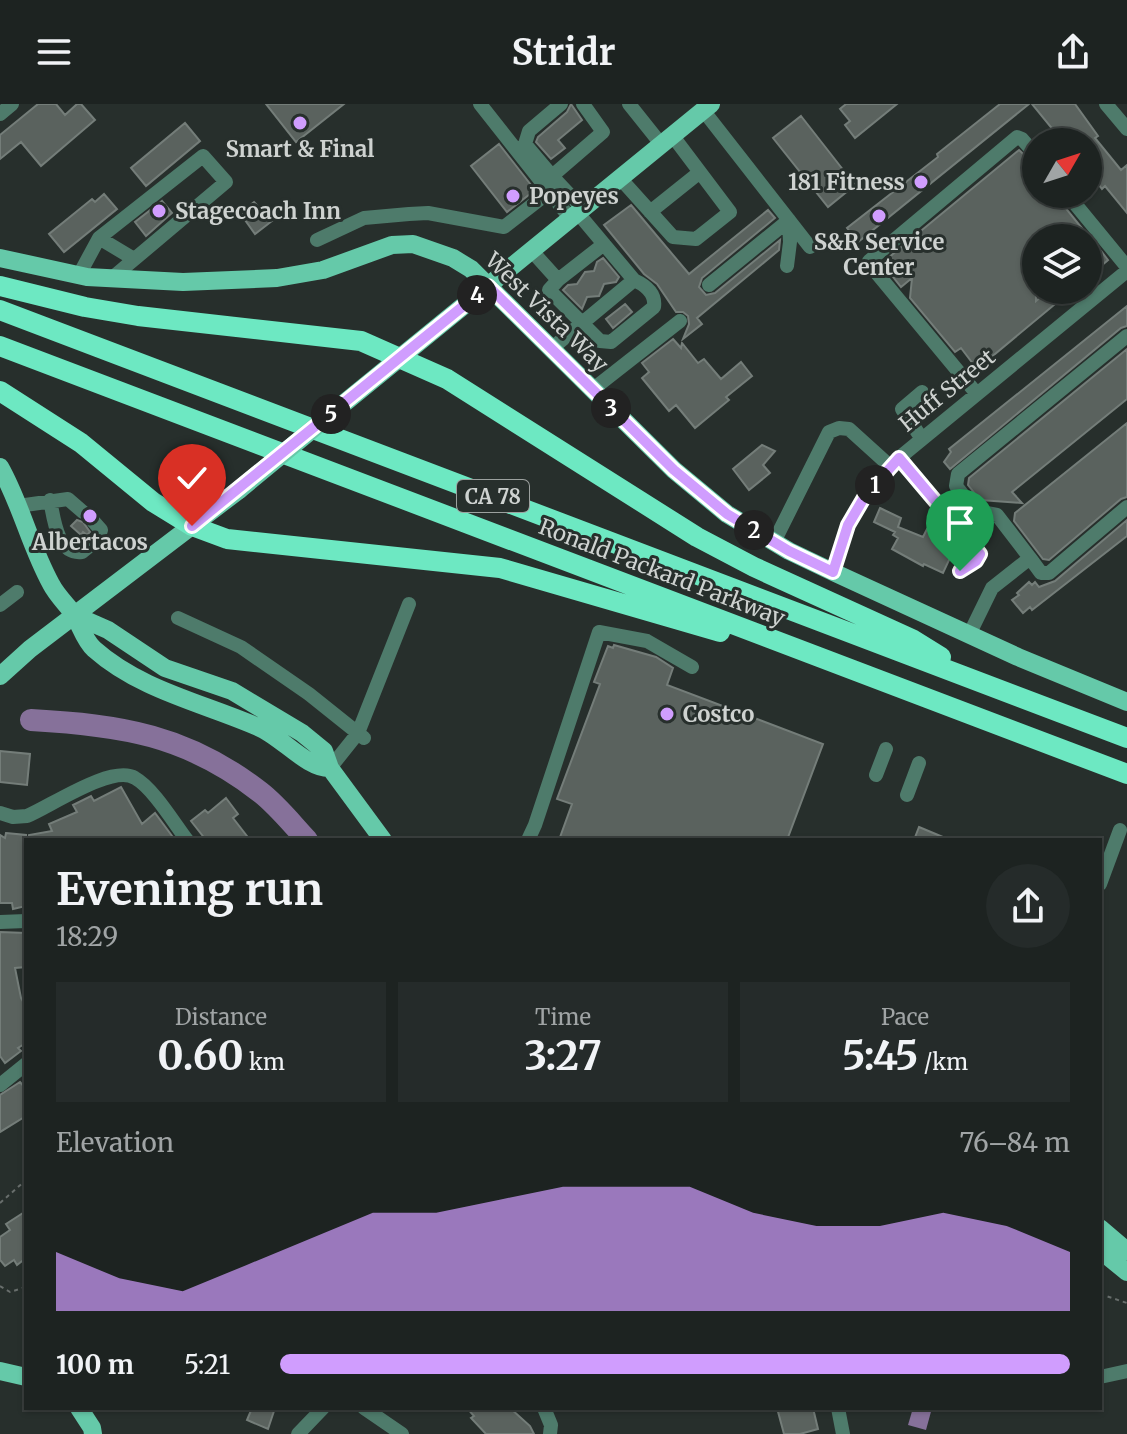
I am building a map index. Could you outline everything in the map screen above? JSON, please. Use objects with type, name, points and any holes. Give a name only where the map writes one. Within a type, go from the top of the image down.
[{"type":"highway","points":[[0,286],[85,307],[138,316],[361,341],[447,379],[697,537],[754,567],[912,639],[985,683]]},
{"type":"highway","name":"Ronald Packard Parkway","points":[[0,310],[1127,738]]},
{"type":"highway","name":"Ronald Packard Parkway","points":[[0,346],[1127,774]]},
{"type":"highway","points":[[0,391],[81,443],[153,502],[192,526],[227,539],[500,568],[861,673]]},
{"type":"main road","points":[[0,676],[74,615],[239,490],[707,107]]},
{"type":"main road","name":"West Vista Way","points":[[0,258],[79,275],[183,282],[277,278],[323,270],[392,245],[413,244],[453,258],[471,269],[674,470],[727,514],[833,572],[969,635],[1127,702]]},
{"type":"main road","points":[[0,467],[52,587],[74,615],[108,630],[165,668],[224,687],[302,733],[324,751],[330,768],[382,838]]},
{"type":"main road","points":[[1102,1230],[1127,1251]]},
{"type":"main road","points":[[1102,1252],[1127,1272]]},
{"type":"main road","points":[[0,1371],[24,1377]]},
{"type":"main road","points":[[80,1410],[93,1434]]},
{"type":"street","points":[[0,114],[12,104]]},
{"type":"street","points":[[480,104],[549,192],[576,213]]},
{"type":"street","points":[[561,104],[529,131],[525,144],[552,176],[576,213],[604,244],[634,280],[646,286],[655,301],[654,307],[611,342],[600,341],[549,290],[604,244]]},
{"type":"street","points":[[552,176],[603,132],[583,104]]},
{"type":"street","points":[[619,177],[673,237],[696,239],[730,212],[700,172],[629,104]]},
{"type":"street","points":[[1106,104],[1124,119]]},
{"type":"street","points":[[707,107],[810,247]]},
{"type":"street","points":[[977,394],[869,261],[1017,137],[1022,139]]},
{"type":"street","points":[[79,275],[99,238],[203,156],[226,182],[112,278]]},
{"type":"street","points":[[650,212],[700,172]]},
{"type":"street","points":[[317,240],[364,218],[409,214],[428,213],[504,227],[549,192]]},
{"type":"street","points":[[1078,208],[1127,270]]},
{"type":"street","points":[[787,266],[789,220]]},
{"type":"street","points":[[709,285],[789,220]]},
{"type":"street","points":[[99,238],[134,259]]},
{"type":"street","points":[[531,250],[558,280]]},
{"type":"street","name":"Huff Street","points":[[833,572],[848,525],[865,496],[895,463],[1127,270]]},
{"type":"street","points":[[551,349],[634,280]]},
{"type":"street","points":[[592,390],[680,321]]},
{"type":"street","points":[[1127,336],[958,474],[956,486],[976,511],[997,515],[1041,573],[1049,573],[1127,507]]},
{"type":"street","points":[[922,392],[902,409],[922,439]]},
{"type":"street","points":[[774,542],[829,432],[839,428],[849,429],[895,463],[980,554],[976,561],[960,571]]},
{"type":"street","points":[[18,506],[50,500],[68,499],[101,530],[98,539],[82,552],[69,551],[55,523],[50,500]]},
{"type":"street","points":[[969,635],[992,588],[1030,558]]},
{"type":"street","points":[[0,605],[17,592]]},
{"type":"street","points":[[330,768],[361,736],[409,604]]},
{"type":"street","points":[[178,618],[241,647],[309,694],[361,736]]},
{"type":"street","points":[[529,838],[599,632],[647,641],[692,667]]},
{"type":"street","points":[[876,775],[886,749]]},
{"type":"street","points":[[907,795],[919,763]]},
{"type":"street","points":[[0,813],[13,817],[27,816],[107,776],[126,775],[144,785],[185,838]]},
{"type":"street","points":[[1102,879],[1120,830]]},
{"type":"street","points":[[0,922],[24,921]]},
{"type":"street","points":[[0,1085],[24,1066]]},
{"type":"street","points":[[1102,1377],[1127,1371]]},
{"type":"street","points":[[298,1434],[321,1410]]},
{"type":"street","points":[[367,1410],[402,1434]]},
{"type":"street","points":[[545,1410],[551,1425],[550,1434]]},
{"type":"street","points":[[838,1410],[843,1434]]},
{"type":"path","points":[[0,1203],[24,1182]]},
{"type":"path","points":[[0,1286],[10,1292],[24,1288]]},
{"type":"path","points":[[1102,1295],[1127,1303]]},
{"type":"shaded area","points":[[912,1410],[931,1410],[926,1430],[908,1425]]},
{"type":"building","points":[[38,104],[56,104],[65,115],[81,104],[95,120],[41,166],[21,142],[0,159],[0,135]]},
{"type":"building","name":"Smart & Final","points":[[266,104],[344,104],[296,142]]},
{"type":"building","points":[[571,104],[582,120],[558,140],[565,148],[551,159],[536,142],[567,112]]},
{"type":"building","points":[[846,104],[897,104],[855,138],[845,125],[850,121],[840,109]]},
{"type":"building","points":[[1000,104],[1029,104],[858,242],[847,228]]},
{"type":"building","points":[[1032,104],[1075,104],[1092,128],[1052,128]]},
{"type":"building","points":[[801,116],[855,185],[828,207],[773,138]]},
{"type":"building","points":[[185,123],[200,141],[146,186],[131,168]]},
{"type":"building","points":[[499,144],[535,190],[507,212],[471,166]]},
{"type":"building","points":[[1102,147],[1121,170],[1127,165],[1127,213],[1105,186],[1102,189]]},
{"type":"building","points":[[1019,150],[1022,153],[1022,208],[1066,208],[1079,224],[1022,224],[1022,304],[1055,304],[977,369],[961,348],[955,352],[910,298],[912,278],[901,287],[882,263]]},
{"type":"building","points":[[104,194],[117,209],[64,252],[49,234],[92,199],[95,202]]},
{"type":"building","points":[[162,201],[172,213],[146,236],[135,222]]},
{"type":"building","points":[[254,202],[272,221],[255,234],[240,213]]},
{"type":"building","points":[[631,205],[689,274],[768,210],[775,218],[702,278],[699,287],[706,295],[715,293],[780,240],[779,250],[697,318],[702,324],[683,339],[689,324],[688,316],[676,312],[657,284],[644,274],[604,225]]},
{"type":"building","points":[[603,258],[619,277],[616,282],[604,284],[599,296],[587,297],[582,309],[563,290],[568,285],[577,284],[585,272],[594,271],[597,262]]},
{"type":"building","points":[[625,304],[632,312],[613,328],[606,319]]},
{"type":"building","points":[[1127,306],[1127,326],[950,469],[944,462],[951,452],[949,449]]},
{"type":"building","points":[[673,339],[681,348],[682,343],[698,363],[704,359],[721,379],[741,362],[752,376],[695,428],[676,405],[669,411],[642,378],[649,372],[642,363]]},
{"type":"building","points":[[1127,349],[1127,399],[1012,492],[1022,503],[980,500],[968,485],[969,478]]},
{"type":"building","points":[[1127,423],[1127,497],[1049,560],[1043,559],[1014,521],[1015,513]]},
{"type":"building","points":[[762,445],[775,451],[763,465],[770,473],[749,490],[733,469]]},
{"type":"building","points":[[880,508],[901,518],[898,527],[923,537],[927,529],[957,543],[943,573],[892,549],[898,538],[893,535],[895,532],[874,522]]},
{"type":"building","points":[[77,520],[83,522],[90,532],[87,535],[83,532],[81,535],[71,526]]},
{"type":"building","points":[[1127,520],[1127,536],[1032,610],[1030,607],[1023,613],[1012,600],[1029,582],[1032,585],[1035,582],[1039,587],[1055,581]]},
{"type":"building","name":"Costco","points":[[614,645],[656,657],[673,668],[667,685],[823,744],[788,838],[560,838],[572,804],[557,799],[600,684],[594,682],[608,646],[613,648]]},
{"type":"building","points":[[0,751],[30,754],[27,785],[0,782]]},
{"type":"building","points":[[121,787],[142,824],[155,813],[174,838],[29,838],[29,835],[52,831],[49,824],[77,812],[73,805],[91,796],[94,801]]},
{"type":"building","points":[[226,798],[238,814],[233,818],[248,838],[204,838],[191,821],[205,810],[208,813]]},
{"type":"building","points":[[919,827],[945,838],[915,838]]},
{"type":"building","points":[[6,833],[26,835],[24,906],[13,909],[12,903],[0,903],[0,835],[5,838]]},
{"type":"building","points":[[0,932],[24,933],[24,967],[15,968],[24,1003],[24,1044],[18,1048],[21,1051],[5,1063],[0,1056]]},
{"type":"building","points":[[20,1082],[24,1087],[24,1117],[0,1132],[0,1095]]},
{"type":"building","points":[[24,1212],[24,1260],[17,1265],[14,1260],[5,1266],[0,1260],[0,1237],[10,1230],[6,1224]]},
{"type":"building","points":[[251,1410],[274,1410],[268,1429],[247,1420]]},
{"type":"building","points":[[469,1410],[512,1410],[530,1426],[534,1434],[486,1434],[471,1418],[474,1416]]},
{"type":"building","points":[[778,1410],[813,1410],[818,1429],[784,1434]]},
{"type":"waterway","points":[[31,720],[124,730],[179,745],[206,757],[260,792],[305,838]]},
{"type":"place","name":"Smart & Final","points":[[300,123]]},
{"type":"place","name":"181 Fitness","points":[[921,182]]},
{"type":"place","name":"Popeyes","points":[[513,196]]},
{"type":"place","name":"Stagecoach Inn","points":[[159,211]]},
{"type":"place","name":"S&R Service Center","points":[[879,216]]},
{"type":"place","name":"Albertacos","points":[[90,516]]},
{"type":"place","name":"Costco","points":[[667,714]]},
{"type":"route","points":[[192,526],[488,286],[674,470],[727,514],[789,551],[833,572],[848,525],[865,496],[899,458],[980,554],[976,561],[960,571]]}]
